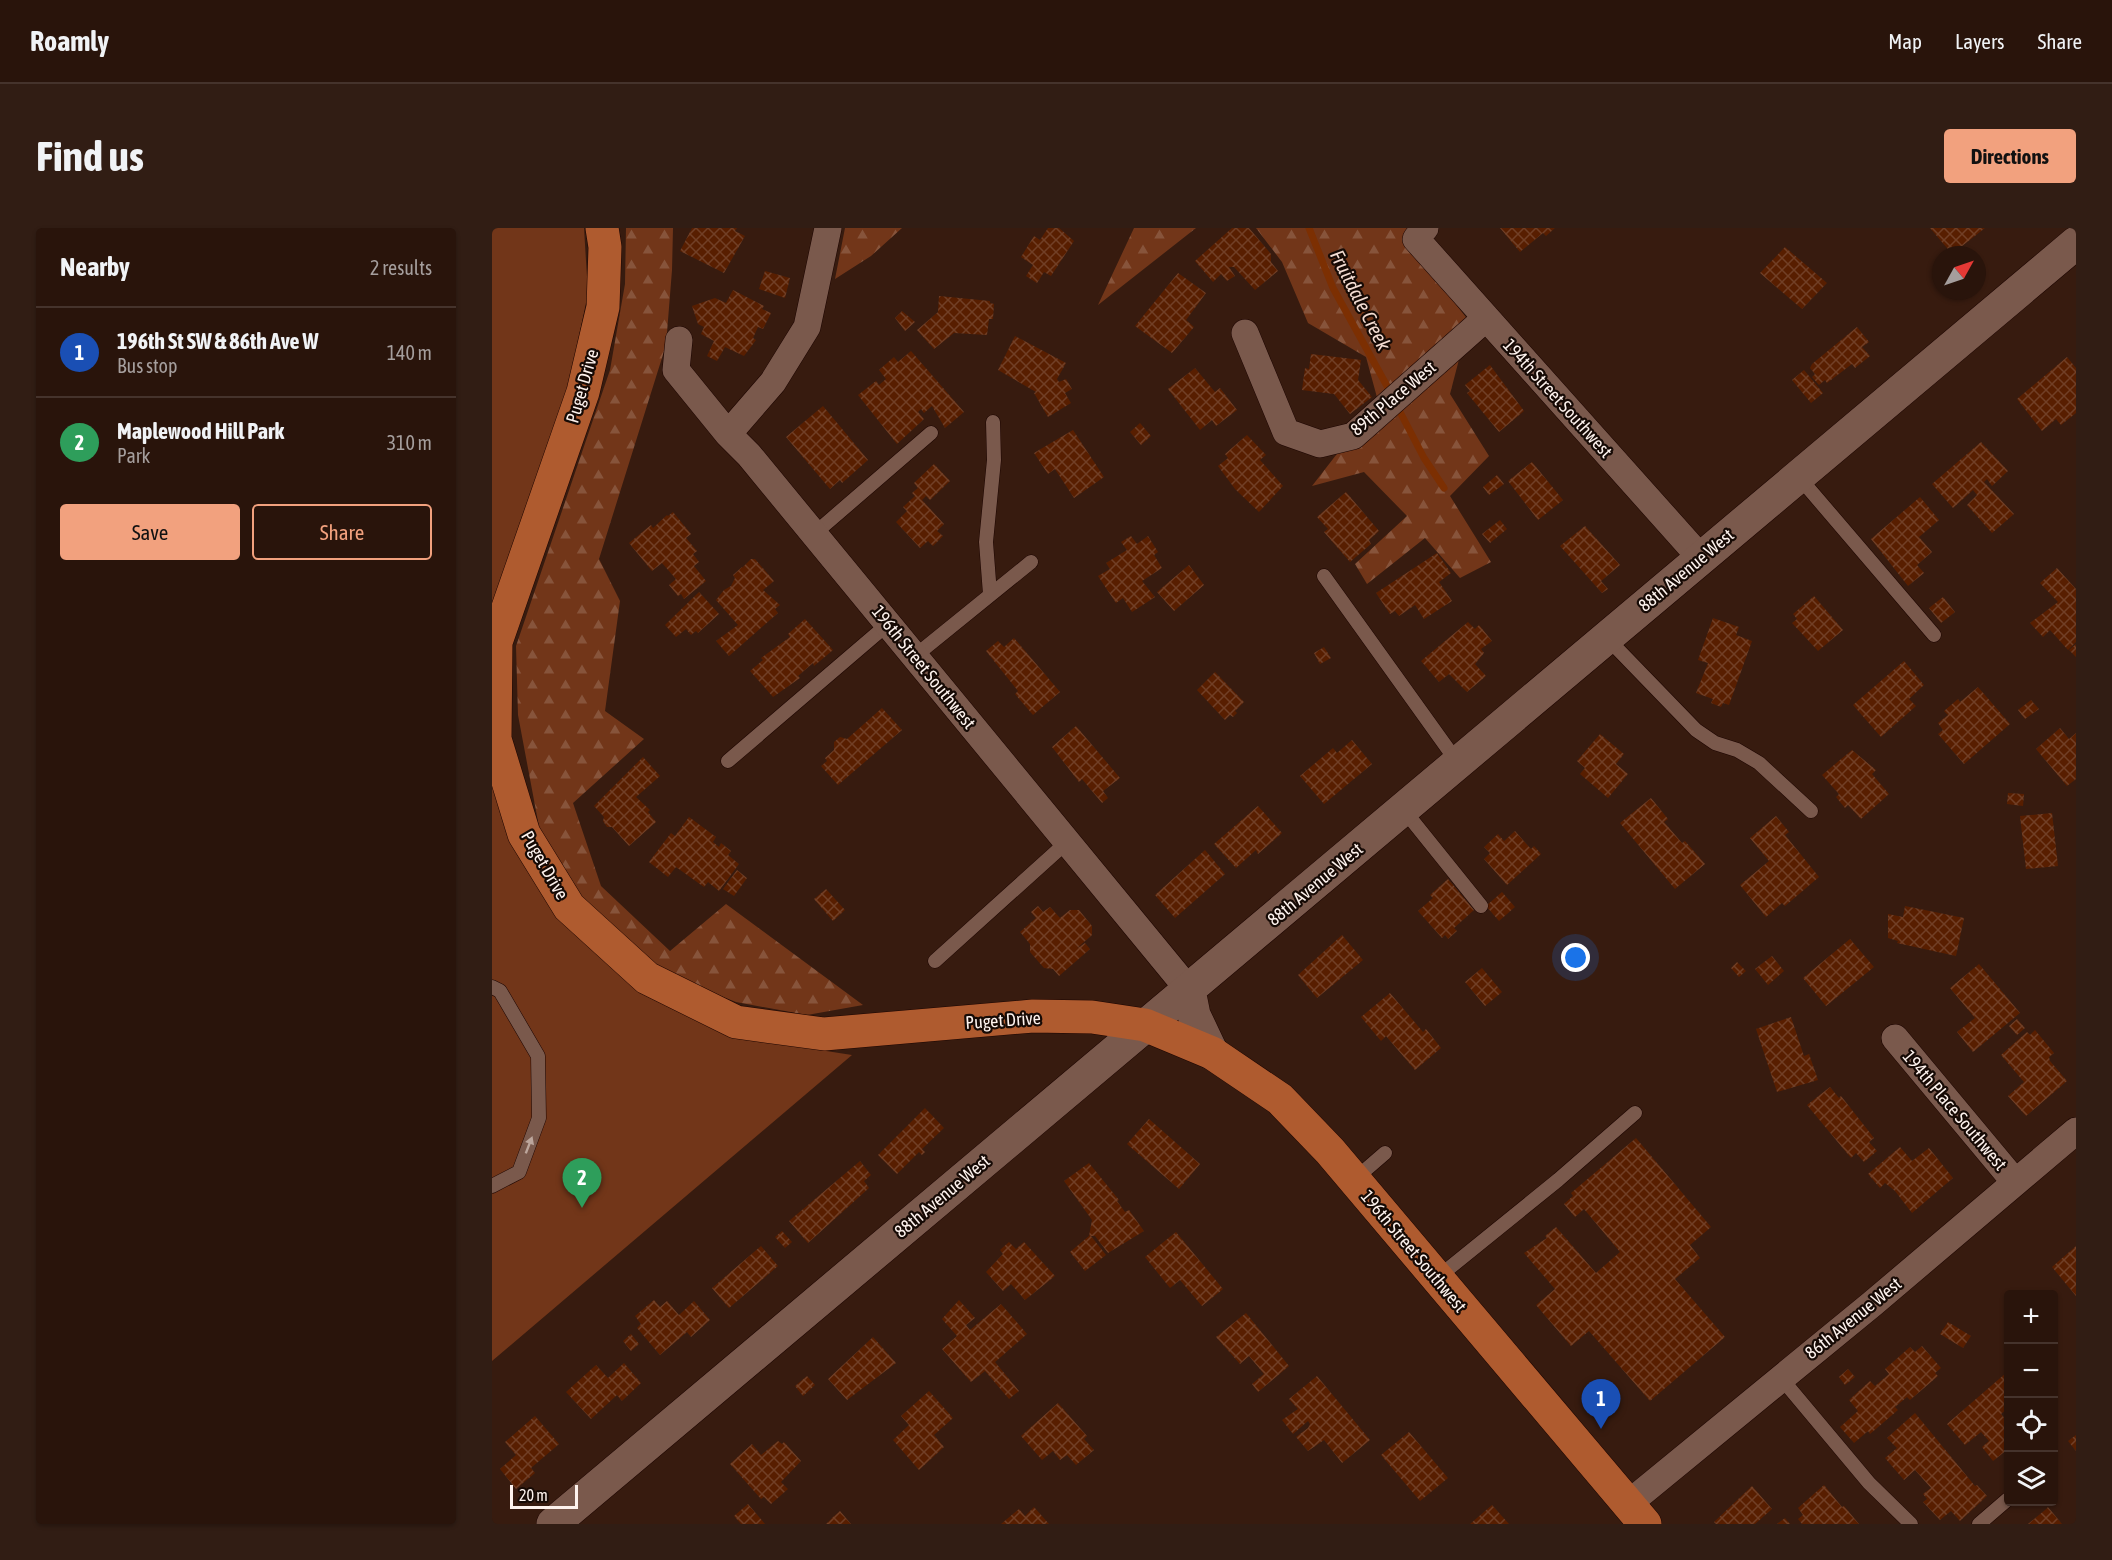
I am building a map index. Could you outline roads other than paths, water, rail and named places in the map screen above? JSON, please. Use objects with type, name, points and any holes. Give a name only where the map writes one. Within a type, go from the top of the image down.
[{"type":"main road","name":"Puget Drive","points":[[602,228],[603,306],[584,392],[496,642],[495,739],[524,834],[569,907],[647,978],[736,1022],[824,1034],[1033,1016],[1092,1017],[1145,1025]]},
{"type":"main road","name":"196th Street Southwest","points":[[1145,1025],[1212,1053],[1280,1098],[1354,1180],[1637,1514]]},
{"type":"street","points":[[728,434],[772,382],[807,327],[828,228]]},
{"type":"street","name":"194th Street Southwest","points":[[1421,233],[1486,318],[1700,557]]},
{"type":"street","name":"88th Avenue West","points":[[553,1524],[2076,243]]},
{"type":"street","name":"89th Place West","points":[[1245,333],[1286,432],[1320,444],[1353,436],[1486,318]]},
{"type":"street","name":"196th Street Southwest","points":[[679,340],[676,370],[728,434],[749,454],[1190,990]]},
{"type":"street","points":[[1190,990],[1194,1015],[1212,1053]]},
{"type":"street","name":"194th Place Southwest","points":[[1895,1038],[2016,1182]]},
{"type":"street","name":"86th Avenue West","points":[[1637,1514],[1781,1378],[2076,1131]]},
{"type":"lane","points":[[990,594],[986,542],[994,460],[993,422]]},
{"type":"lane","points":[[814,534],[931,433]]},
{"type":"lane","points":[[1798,476],[1934,635]]},
{"type":"lane","points":[[915,656],[1031,562]]},
{"type":"lane","points":[[1324,576],[1458,763]]},
{"type":"lane","points":[[728,761],[888,624]]},
{"type":"lane","points":[[1606,637],[1696,730],[1715,743],[1737,750],[1759,763],[1810,811]]},
{"type":"lane","points":[[1403,809],[1480,906]]},
{"type":"lane","points":[[935,961],[1067,842]]},
{"type":"lane","points":[[492,987],[500,991],[538,1056],[540,1118],[519,1172],[492,1186]]},
{"type":"lane","points":[[1437,1278],[1558,1180],[1635,1113]]},
{"type":"lane","points":[[1354,1180],[1385,1153]]},
{"type":"lane","points":[[1781,1378],[1869,1483],[1911,1524]]},
{"type":"lane","points":[[1979,1524],[2004,1502]]},
{"type":"waterway","name":"Fruitdale Creek","points":[[1309,228],[1333,288],[1387,386]]},
{"type":"waterway","name":"Fruitdale Creek","points":[[1399,410],[1424,458],[1444,488]]},
{"type":"place","name":"Maplewood Hill Park","points":[[582,1208]]},
{"type":"place","name":"196th St SW & 86th Ave W","points":[[1601,1429]]}]
